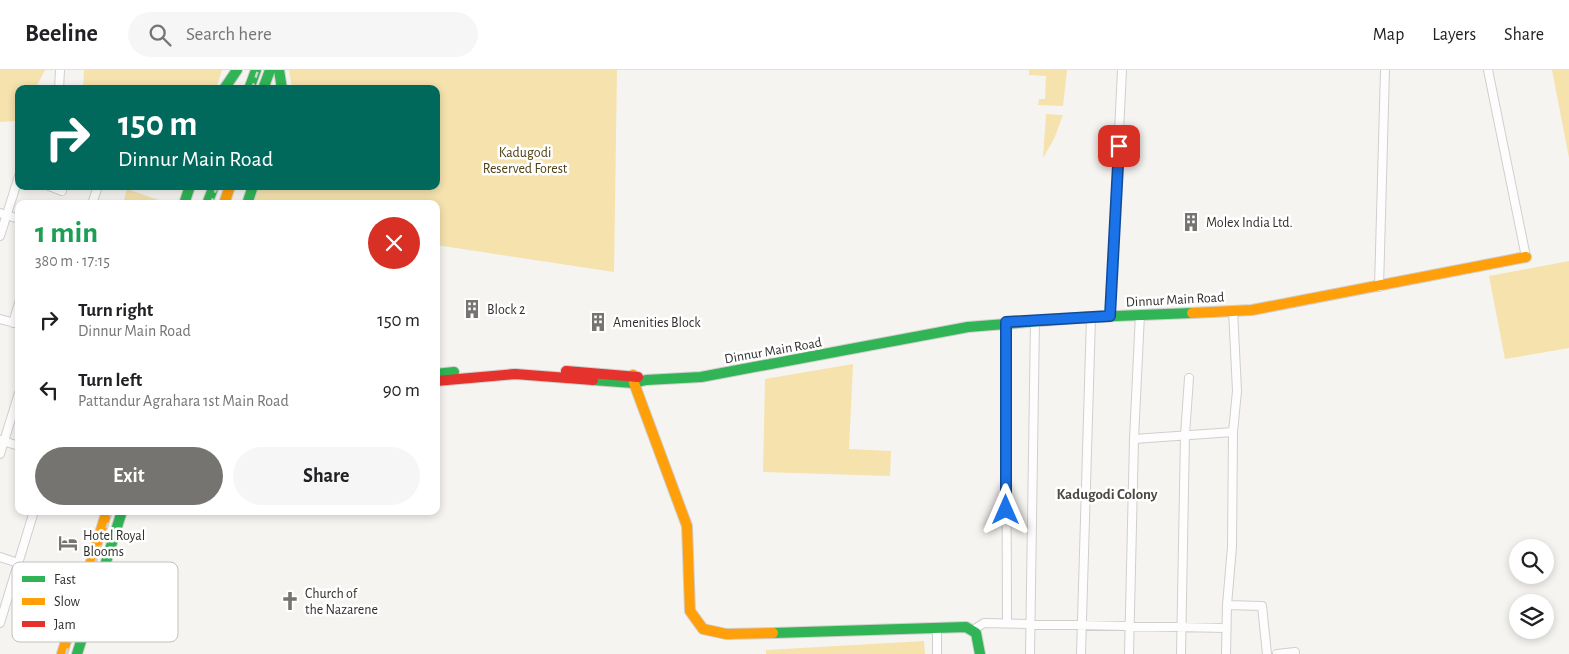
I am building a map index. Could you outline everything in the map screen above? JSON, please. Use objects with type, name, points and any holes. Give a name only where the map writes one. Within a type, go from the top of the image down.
[{"type":"street","points":[[59,85],[60,70]]},
{"type":"street","points":[[227,85],[237,70]]},
{"type":"street","points":[[250,85],[256,70]]},
{"type":"street","points":[[264,85],[270,70]]},
{"type":"street","points":[[278,70],[281,85]]},
{"type":"street","points":[[1110,316],[1122,70]]},
{"type":"street","points":[[1379,287],[1385,70]]},
{"type":"street","points":[[1488,70],[1526,257]]},
{"type":"street","points":[[0,236],[3,214],[15,186]]},
{"type":"street","points":[[3,214],[15,218]]},
{"type":"street","name":"Dinnur Main Road","points":[[440,374],[515,367],[646,380],[701,377],[922,337],[958,328],[1006,322],[1252,310],[1379,287],[1526,257]]},
{"type":"street","points":[[1226,654],[1227,606],[1232,547],[1233,432],[1237,391],[1233,310]]},
{"type":"street","points":[[1129,654],[1134,439],[1140,314]]},
{"type":"street","points":[[1081,654],[1091,317]]},
{"type":"street","points":[[0,319],[15,324]]},
{"type":"street","points":[[1030,654],[1032,623],[1035,320]]},
{"type":"street","points":[[1006,322],[1007,622]]},
{"type":"street","name":"Dinnur Main Road","points":[[440,381],[515,374],[634,379]]},
{"type":"street","points":[[1181,654],[1185,435],[1189,378]]},
{"type":"street","points":[[634,379],[687,526],[690,611],[698,625],[709,632],[726,634],[966,627],[974,630],[978,637],[980,654]]},
{"type":"street","points":[[0,454],[2,441],[15,404]]},
{"type":"street","points":[[1134,439],[1233,432]]},
{"type":"street","points":[[2,441],[15,445]]},
{"type":"street","points":[[18,562],[33,515]]},
{"type":"street","points":[[92,562],[106,515]]},
{"type":"street","points":[[106,562],[121,515]]},
{"type":"street","points":[[0,557],[15,562]]},
{"type":"street","points":[[0,623],[12,583]]},
{"type":"street","points":[[1227,606],[1262,606],[1267,654]]},
{"type":"street","points":[[974,630],[980,623],[1007,622],[1226,628]]},
{"type":"street","points":[[937,628],[937,654]]},
{"type":"street","points":[[62,654],[66,642]]},
{"type":"street","points":[[77,654],[81,642]]},
{"type":"street","points":[[1279,654],[1295,652]]},
{"type":"green space","points":[[0,70],[45,70],[37,85],[15,85],[15,121],[0,122]]},
{"type":"green space","points":[[84,70],[222,70],[217,85],[83,85]]},
{"type":"green space","name":"Kadugodi Reserved Forest","points":[[289,70],[617,70],[614,272],[440,246],[440,200],[254,200],[258,190],[440,190],[440,85],[291,85]]},
{"type":"green space","points":[[1029,70],[1067,70],[1063,106],[1038,105],[1039,99],[1045,99],[1046,76],[1029,75]]},
{"type":"green space","points":[[1552,70],[1569,70],[1569,158]]},
{"type":"green space","points":[[1046,114],[1063,115],[1054,139],[1043,158]]},
{"type":"green space","points":[[127,190],[130,190],[159,200],[124,200]]},
{"type":"green space","points":[[1569,261],[1569,348],[1505,359],[1489,276]]},
{"type":"green space","points":[[853,364],[849,449],[891,451],[890,476],[763,472],[765,379]]},
{"type":"green space","points":[[924,641],[925,654],[766,654],[766,650]]},
{"type":"railway","points":[[253,85],[258,70]]},
{"type":"railway","points":[[212,200],[216,190]]},
{"type":"railway","points":[[96,562],[111,515]]},
{"type":"railway","points":[[66,654],[70,642]]},
{"type":"traffic: fast","points":[[227,85],[237,70]]},
{"type":"traffic: fast","points":[[250,85],[256,70]]},
{"type":"traffic: fast","points":[[264,85],[270,70]]},
{"type":"traffic: fast","points":[[279,70],[281,85]]},
{"type":"traffic: fast","points":[[185,200],[189,190]]},
{"type":"traffic: fast","points":[[209,200],[212,190]]},
{"type":"traffic: fast","points":[[248,200],[252,190]]},
{"type":"traffic: fast","points":[[593,380],[634,383],[646,380],[701,377],[968,327],[1091,317],[1192,313]]},
{"type":"traffic: fast","points":[[440,374],[454,372]]},
{"type":"traffic: fast","points":[[106,562],[121,515]]},
{"type":"traffic: fast","points":[[773,633],[966,627],[976,633],[980,654]]},
{"type":"traffic: fast","points":[[77,654],[81,642]]},
{"type":"traffic: slow","points":[[225,200],[229,190]]},
{"type":"traffic: slow","points":[[1192,313],[1252,310],[1526,257]]},
{"type":"traffic: slow","points":[[633,375],[634,383],[687,526],[690,611],[703,629],[726,634],[773,633]]},
{"type":"traffic: slow","points":[[91,562],[106,515]]},
{"type":"traffic: slow","points":[[62,654],[66,642]]},
{"type":"traffic: jam","points":[[566,371],[638,377]]},
{"type":"traffic: jam","points":[[440,381],[515,374],[593,380]]},
{"type":"place","name":"Molex India Ltd.","points":[[1191,222]]},
{"type":"place","name":"Block 2","points":[[472,309]]},
{"type":"place","name":"Amenities Block","points":[[598,322]]},
{"type":"place","name":"Hotel Royal Blooms","points":[[68,543]]},
{"type":"place","name":"Church of the Nazarene","points":[[290,601]]},
{"type":"district","name":"Kadugodi Colony","points":[[1107,494]]},
{"type":"route","points":[[1006,510],[1006,322],[1110,316],[1119,146]]}]
